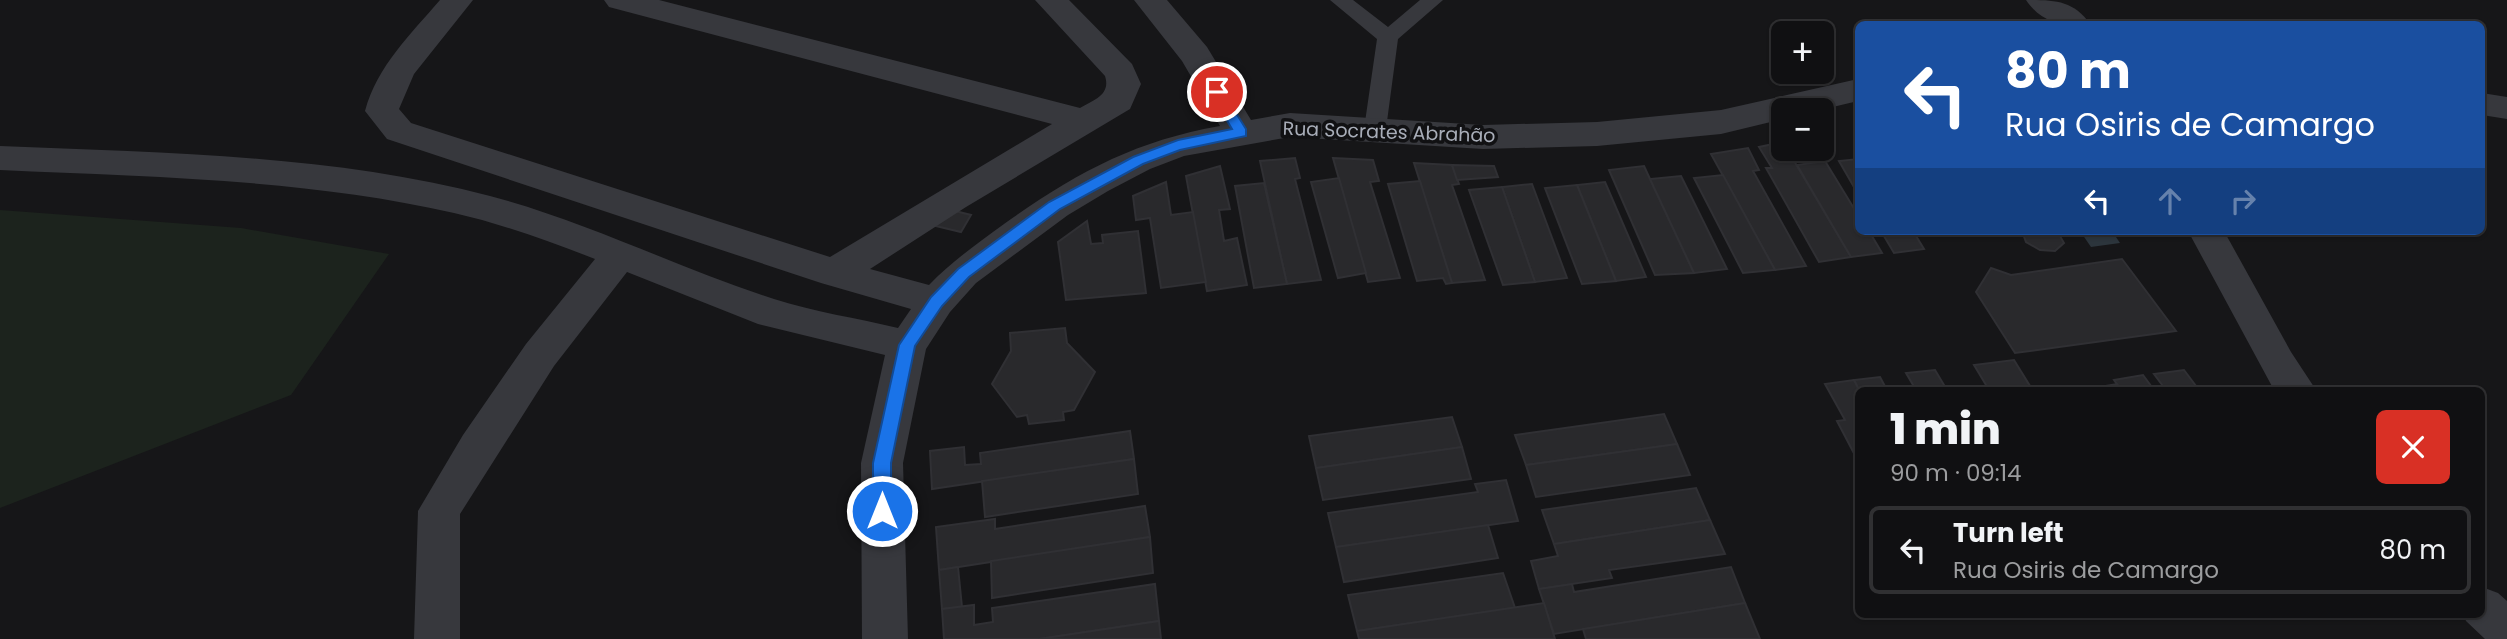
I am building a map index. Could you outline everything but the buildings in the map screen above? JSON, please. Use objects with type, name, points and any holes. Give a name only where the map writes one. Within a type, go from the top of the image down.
[{"type":"street","points":[[457,0],[402,68],[384,95],[382,111],[399,131],[834,273],[937,302]]},
{"type":"street","points":[[620,0],[1085,121]]},
{"type":"street","points":[[834,273],[953,198],[1118,102],[1124,84],[1120,72],[1051,0]]},
{"type":"street","points":[[1150,0],[1195,55],[1241,132]]},
{"type":"street","points":[[2042,0],[2070,21]]},
{"type":"street","name":"Rua Socrates Abrahão","points":[[885,639],[882,463],[907,345],[937,302],[963,273],[1055,206],[1095,182],[1138,160],[1178,145],[1290,125],[1483,137],[1597,135],[1721,122],[1855,91]]},
{"type":"street","points":[[2485,104],[2507,108]]},
{"type":"street","points":[[0,158],[224,169],[323,177],[455,201],[574,236],[790,320],[907,345]]},
{"type":"street","points":[[2208,235],[2277,363],[2294,387]]},
{"type":"street","points":[[437,639],[439,511],[540,355],[620,254]]},
{"type":"street","points":[[2485,610],[2507,630]]},
{"type":"lane","points":[[1340,0],[1388,37]]},
{"type":"lane","points":[[1375,129],[1388,37],[1433,0]]},
{"type":"shaded area","points":[[0,210],[241,228],[389,254],[291,395],[0,508]]},
{"type":"shaded area","points":[[2083,235],[2115,235],[2120,243],[2091,247]]},
{"type":"route","points":[[882,511],[882,463],[907,345],[937,302],[963,273],[1055,206],[1095,182],[1138,160],[1178,145],[1241,132],[1217,92]]}]
